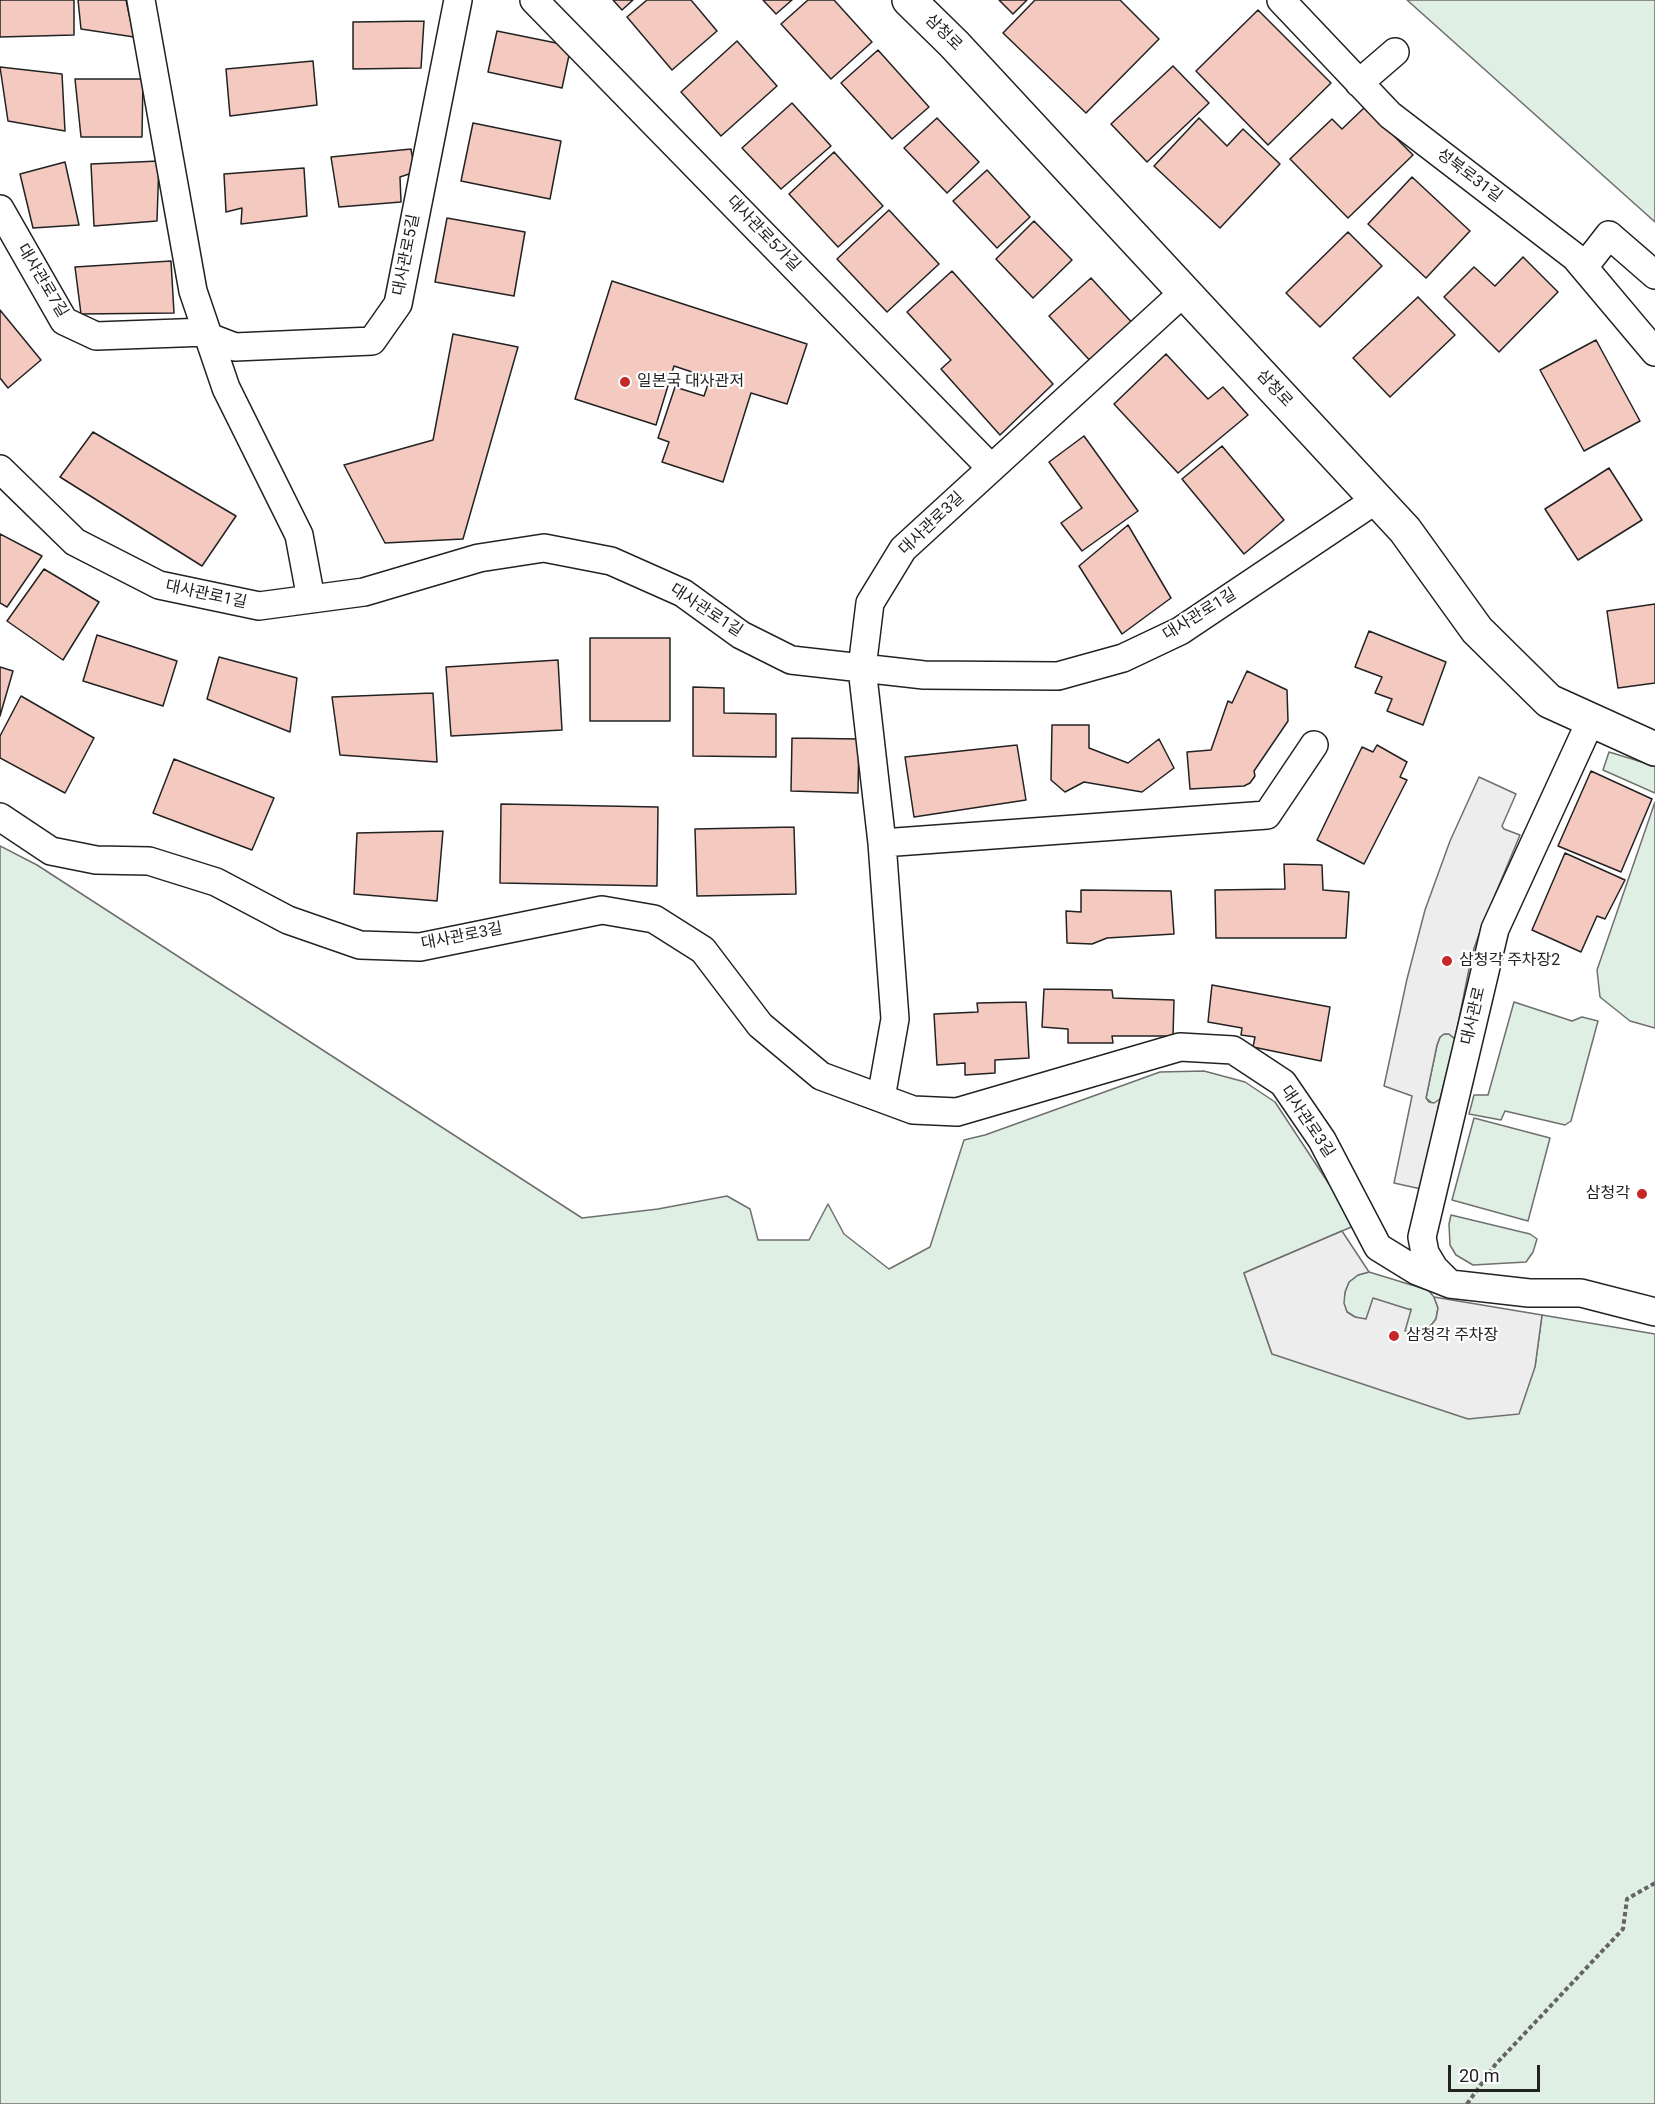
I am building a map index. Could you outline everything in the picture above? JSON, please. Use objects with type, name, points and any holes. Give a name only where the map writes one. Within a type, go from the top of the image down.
[{"type":"street","points":[[141,0],[193,291],[226,388],[299,535],[311,599]]},
{"type":"street","name":"대사관로5길","points":[[208,334],[235,347],[372,341],[398,304],[458,0]]},
{"type":"street","name":"대사관로5가길","points":[[534,0],[991,468]]},
{"type":"street","name":"삼청로","points":[[909,0],[954,44],[1406,530],[1477,630],[1549,701],[1655,749]]},
{"type":"street","name":"성북로31길","points":[[1281,0],[1390,116],[1575,257],[1655,352]]},
{"type":"street","points":[[1359,83],[1395,52]]},
{"type":"street","name":"대사관로7길","points":[[0,209],[64,321],[96,336],[208,334]]},
{"type":"street","points":[[1584,267],[1609,235],[1655,275]]},
{"type":"street","name":"대사관로3길","points":[[881,1098],[895,1019],[882,843],[862,668],[870,603],[903,549],[1184,292]]},
{"type":"street","name":"대사관로1길","points":[[0,469],[75,542],[159,585],[259,606],[364,592],[479,558],[544,548],[611,561],[683,593],[741,635],[791,660],[924,675],[1059,676],[1123,658],[1180,631],[1377,499]]},
{"type":"street","name":"대사관로","points":[[1450,1284],[1434,1268],[1425,1253],[1422,1237],[1495,929],[1591,720]]},
{"type":"street","points":[[882,843],[1267,814],[1314,745]]},
{"type":"street","name":"대사관로3길","points":[[0,817],[51,851],[96,860],[149,861],[216,882],[288,920],[360,945],[420,946],[602,910],[654,919],[703,950],[760,1025],[822,1076],[913,1110],[957,1112],[1180,1047],[1233,1050],[1282,1083],[1322,1140],[1378,1247],[1417,1271],[1450,1284],[1529,1293],[1581,1293],[1655,1312]]},
{"type":"path","points":[[1467,2104],[1495,2065],[1623,1929],[1627,1899],[1655,1883]]},
{"type":"green space","points":[[1407,0],[1655,0],[1655,222]]},
{"type":"green space","points":[[1609,752],[1655,766],[1655,793],[1603,770]]},
{"type":"green space","points":[[1655,802],[1655,1028],[1630,1021],[1600,997],[1597,970]]},
{"type":"green space","points":[[0,846],[37,865],[582,1218],[658,1209],[727,1196],[750,1209],[758,1240],[809,1240],[828,1204],[844,1234],[889,1269],[930,1247],[964,1140],[985,1135],[1160,1072],[1204,1071],[1245,1082],[1275,1102],[1356,1225],[1244,1273],[1272,1354],[1535,1367],[1542,1315],[1655,1334],[1655,2104],[0,2104]]},
{"type":"green space","points":[[1514,1002],[1572,1021],[1582,1017],[1598,1021],[1571,1121],[1565,1125],[1505,1111],[1501,1120],[1469,1114],[1474,1095],[1488,1095]]},
{"type":"green space","points":[[1444,1034],[1449,1034],[1455,1039],[1440,1099],[1432,1103],[1426,1098],[1437,1045]]},
{"type":"green space","points":[[1474,1118],[1550,1138],[1528,1221],[1452,1200]]},
{"type":"green space","points":[[1451,1215],[1530,1234],[1537,1239],[1533,1252],[1526,1262],[1473,1265],[1456,1255],[1450,1245]]},
{"type":"green space","points":[[1369,1272],[1428,1290],[1434,1297],[1438,1308],[1436,1319],[1428,1329],[1416,1334],[1404,1331],[1411,1309],[1366,1320],[1347,1312],[1343,1303],[1349,1282],[1358,1275]]},
{"type":"shaded area","points":[[1479,777],[1516,794],[1502,826],[1520,835],[1472,954],[1455,1039],[1449,1034],[1444,1034],[1437,1045],[1426,1098],[1429,1102],[1434,1103],[1440,1099],[1421,1189],[1394,1183],[1412,1096],[1384,1086],[1407,979],[1425,910],[1450,841]]},
{"type":"shaded area","points":[[1342,1231],[1369,1272],[1358,1275],[1349,1282],[1345,1292],[1344,1303],[1347,1312],[1355,1317],[1366,1319],[1373,1298],[1411,1310],[1405,1331],[1416,1334],[1428,1329],[1436,1319],[1438,1308],[1434,1297],[1542,1315],[1535,1367],[1519,1414],[1468,1419],[1272,1354],[1244,1273]]},
{"type":"building","points":[[0,0],[74,0],[74,35],[0,37]]},
{"type":"building","points":[[78,0],[126,0],[134,37],[81,29]]},
{"type":"building","points":[[613,0],[633,0],[622,10]]},
{"type":"building","points":[[647,0],[691,0],[717,31],[672,70],[627,17]]},
{"type":"building","points":[[763,0],[792,0],[776,14]]},
{"type":"building","points":[[808,0],[834,0],[872,42],[831,79],[781,24]]},
{"type":"building","points":[[999,0],[1027,0],[1013,14]]},
{"type":"building","points":[[1035,0],[1120,0],[1159,39],[1086,113],[1003,33]]},
{"type":"building","points":[[1258,10],[1331,83],[1268,145],[1196,71]]},
{"type":"building","points":[[424,21],[421,68],[353,69],[353,22]]},
{"type":"building","points":[[497,31],[571,46],[562,88],[488,72]]},
{"type":"building","points":[[737,41],[777,86],[721,136],[681,92]]},
{"type":"building","points":[[878,50],[929,107],[892,139],[841,83]]},
{"type":"building","points":[[313,61],[317,105],[230,116],[226,69]]},
{"type":"building","points":[[1173,66],[1209,103],[1147,162],[1111,124]]},
{"type":"building","points":[[0,67],[62,74],[65,131],[8,121]]},
{"type":"building","points":[[75,79],[143,79],[142,137],[81,137]]},
{"type":"building","points":[[792,103],[831,146],[781,189],[742,148]]},
{"type":"building","points":[[1365,107],[1413,155],[1348,218],[1290,159],[1332,119],[1342,129]]},
{"type":"building","points":[[937,118],[979,162],[947,193],[904,148]]},
{"type":"building","points":[[1199,118],[1227,146],[1243,129],[1280,164],[1220,228],[1154,166]]},
{"type":"building","points":[[473,123],[561,141],[550,199],[461,181]]},
{"type":"building","points":[[411,149],[415,172],[400,177],[401,202],[339,207],[331,157]]},
{"type":"building","points":[[834,152],[883,206],[838,247],[789,194]]},
{"type":"building","points":[[159,161],[157,221],[94,226],[91,164]]},
{"type":"building","points":[[65,162],[79,225],[33,228],[20,174]]},
{"type":"building","points":[[304,168],[307,216],[241,224],[242,208],[226,212],[224,174]]},
{"type":"building","points":[[987,170],[1030,217],[997,248],[953,201]]},
{"type":"building","points":[[1412,177],[1470,231],[1426,278],[1368,224]]},
{"type":"building","points":[[889,210],[939,264],[887,312],[837,259]]},
{"type":"building","points":[[447,218],[525,232],[514,296],[435,282]]},
{"type":"building","points":[[1034,221],[1072,260],[1033,298],[996,259]]},
{"type":"building","points":[[1348,232],[1382,266],[1320,327],[1286,293]]},
{"type":"building","points":[[1523,257],[1558,292],[1499,352],[1444,297],[1474,267],[1495,286]]},
{"type":"building","points":[[171,261],[174,313],[81,314],[75,267]]},
{"type":"building","points":[[952,271],[1053,384],[1000,435],[941,369],[951,360],[907,312]]},
{"type":"building","points":[[1091,278],[1136,327],[1094,365],[1049,316]]},
{"type":"building","name":"일본국 대사관저","points":[[612,281],[807,344],[787,404],[751,393],[723,482],[662,462],[669,442],[658,438],[675,387],[704,396],[710,378],[674,366],[656,425],[575,399]]},
{"type":"building","points":[[1418,297],[1455,335],[1390,397],[1353,358]]},
{"type":"building","points":[[0,310],[41,360],[8,388],[0,378]]},
{"type":"building","points":[[453,334],[518,347],[463,539],[385,543],[344,465],[433,440]]},
{"type":"building","points":[[1596,340],[1640,421],[1584,451],[1540,370]]},
{"type":"building","points":[[1166,354],[1208,399],[1223,387],[1248,415],[1178,473],[1114,404]]},
{"type":"building","points":[[93,432],[236,516],[202,566],[60,477]]},
{"type":"building","points":[[1084,436],[1138,511],[1082,551],[1061,523],[1082,508],[1049,462]]},
{"type":"building","points":[[1222,446],[1284,520],[1244,554],[1182,479]]},
{"type":"building","points":[[1609,468],[1642,520],[1578,560],[1545,509]]},
{"type":"building","points":[[1128,525],[1171,598],[1122,634],[1079,566]]},
{"type":"building","points":[[0,534],[42,556],[7,607],[0,603]]},
{"type":"building","points":[[44,569],[99,602],[63,660],[7,621]]},
{"type":"building","points":[[1655,604],[1655,683],[1618,688],[1607,611]]},
{"type":"building","points":[[1369,631],[1446,662],[1423,725],[1387,711],[1392,699],[1375,693],[1382,677],[1355,667]]},
{"type":"building","points":[[97,635],[177,661],[163,706],[83,681]]},
{"type":"building","points":[[590,638],[670,638],[670,721],[590,721]]},
{"type":"building","points":[[219,657],[297,678],[290,732],[207,699]]},
{"type":"building","points":[[558,660],[562,730],[451,736],[446,667]]},
{"type":"building","points":[[0,667],[13,671],[0,716]]},
{"type":"building","points":[[1247,671],[1287,690],[1288,721],[1254,771],[1255,776],[1250,783],[1244,786],[1190,789],[1187,752],[1211,750],[1228,701],[1232,703]]},
{"type":"building","points":[[693,687],[724,688],[724,713],[776,714],[776,757],[693,756]]},
{"type":"building","points":[[433,693],[437,762],[340,755],[332,697]]},
{"type":"building","points":[[21,696],[94,738],[65,793],[0,758],[0,736]]},
{"type":"building","points":[[1052,725],[1089,725],[1089,748],[1128,763],[1159,739],[1174,768],[1142,792],[1084,782],[1065,792],[1051,780]]},
{"type":"building","points":[[792,738],[859,739],[858,793],[791,791]]},
{"type":"building","points":[[1017,745],[1026,800],[914,817],[905,757]]},
{"type":"building","points":[[1377,745],[1407,762],[1400,777],[1407,780],[1364,864],[1317,840],[1362,747],[1373,752]]},
{"type":"building","points":[[174,759],[274,798],[252,850],[153,813]]},
{"type":"building","points":[[1591,771],[1652,799],[1621,872],[1558,846]]},
{"type":"building","points":[[501,804],[658,807],[657,886],[500,883]]},
{"type":"building","points":[[794,827],[796,894],[697,896],[695,829]]},
{"type":"building","points":[[443,831],[437,901],[354,894],[357,833]]},
{"type":"building","points":[[1565,853],[1625,880],[1605,919],[1597,916],[1581,952],[1532,930]]},
{"type":"building","points":[[1284,864],[1322,865],[1323,890],[1349,892],[1346,938],[1216,938],[1215,890],[1285,889]]},
{"type":"building","points":[[1081,890],[1171,891],[1174,934],[1107,938],[1092,944],[1067,943],[1066,911],[1081,912]]},
{"type":"building","points":[[1212,985],[1330,1007],[1321,1061],[1253,1047],[1255,1037],[1241,1035],[1242,1028],[1208,1022]]},
{"type":"building","points":[[1044,989],[1112,990],[1113,998],[1174,1000],[1173,1036],[1112,1036],[1113,1043],[1068,1043],[1068,1029],[1042,1027]]},
{"type":"building","points":[[1026,1002],[1029,1058],[995,1060],[995,1073],[965,1075],[965,1063],[937,1065],[934,1014],[978,1012],[977,1003]]},
{"type":"place","name":"일본국 대사관저","points":[[625,382]]},
{"type":"place","name":"삼청각 주차장2","points":[[1447,961]]},
{"type":"place","name":"삼청각","points":[[1642,1194]]},
{"type":"place","name":"삼청각 주차장","points":[[1394,1336]]}]
